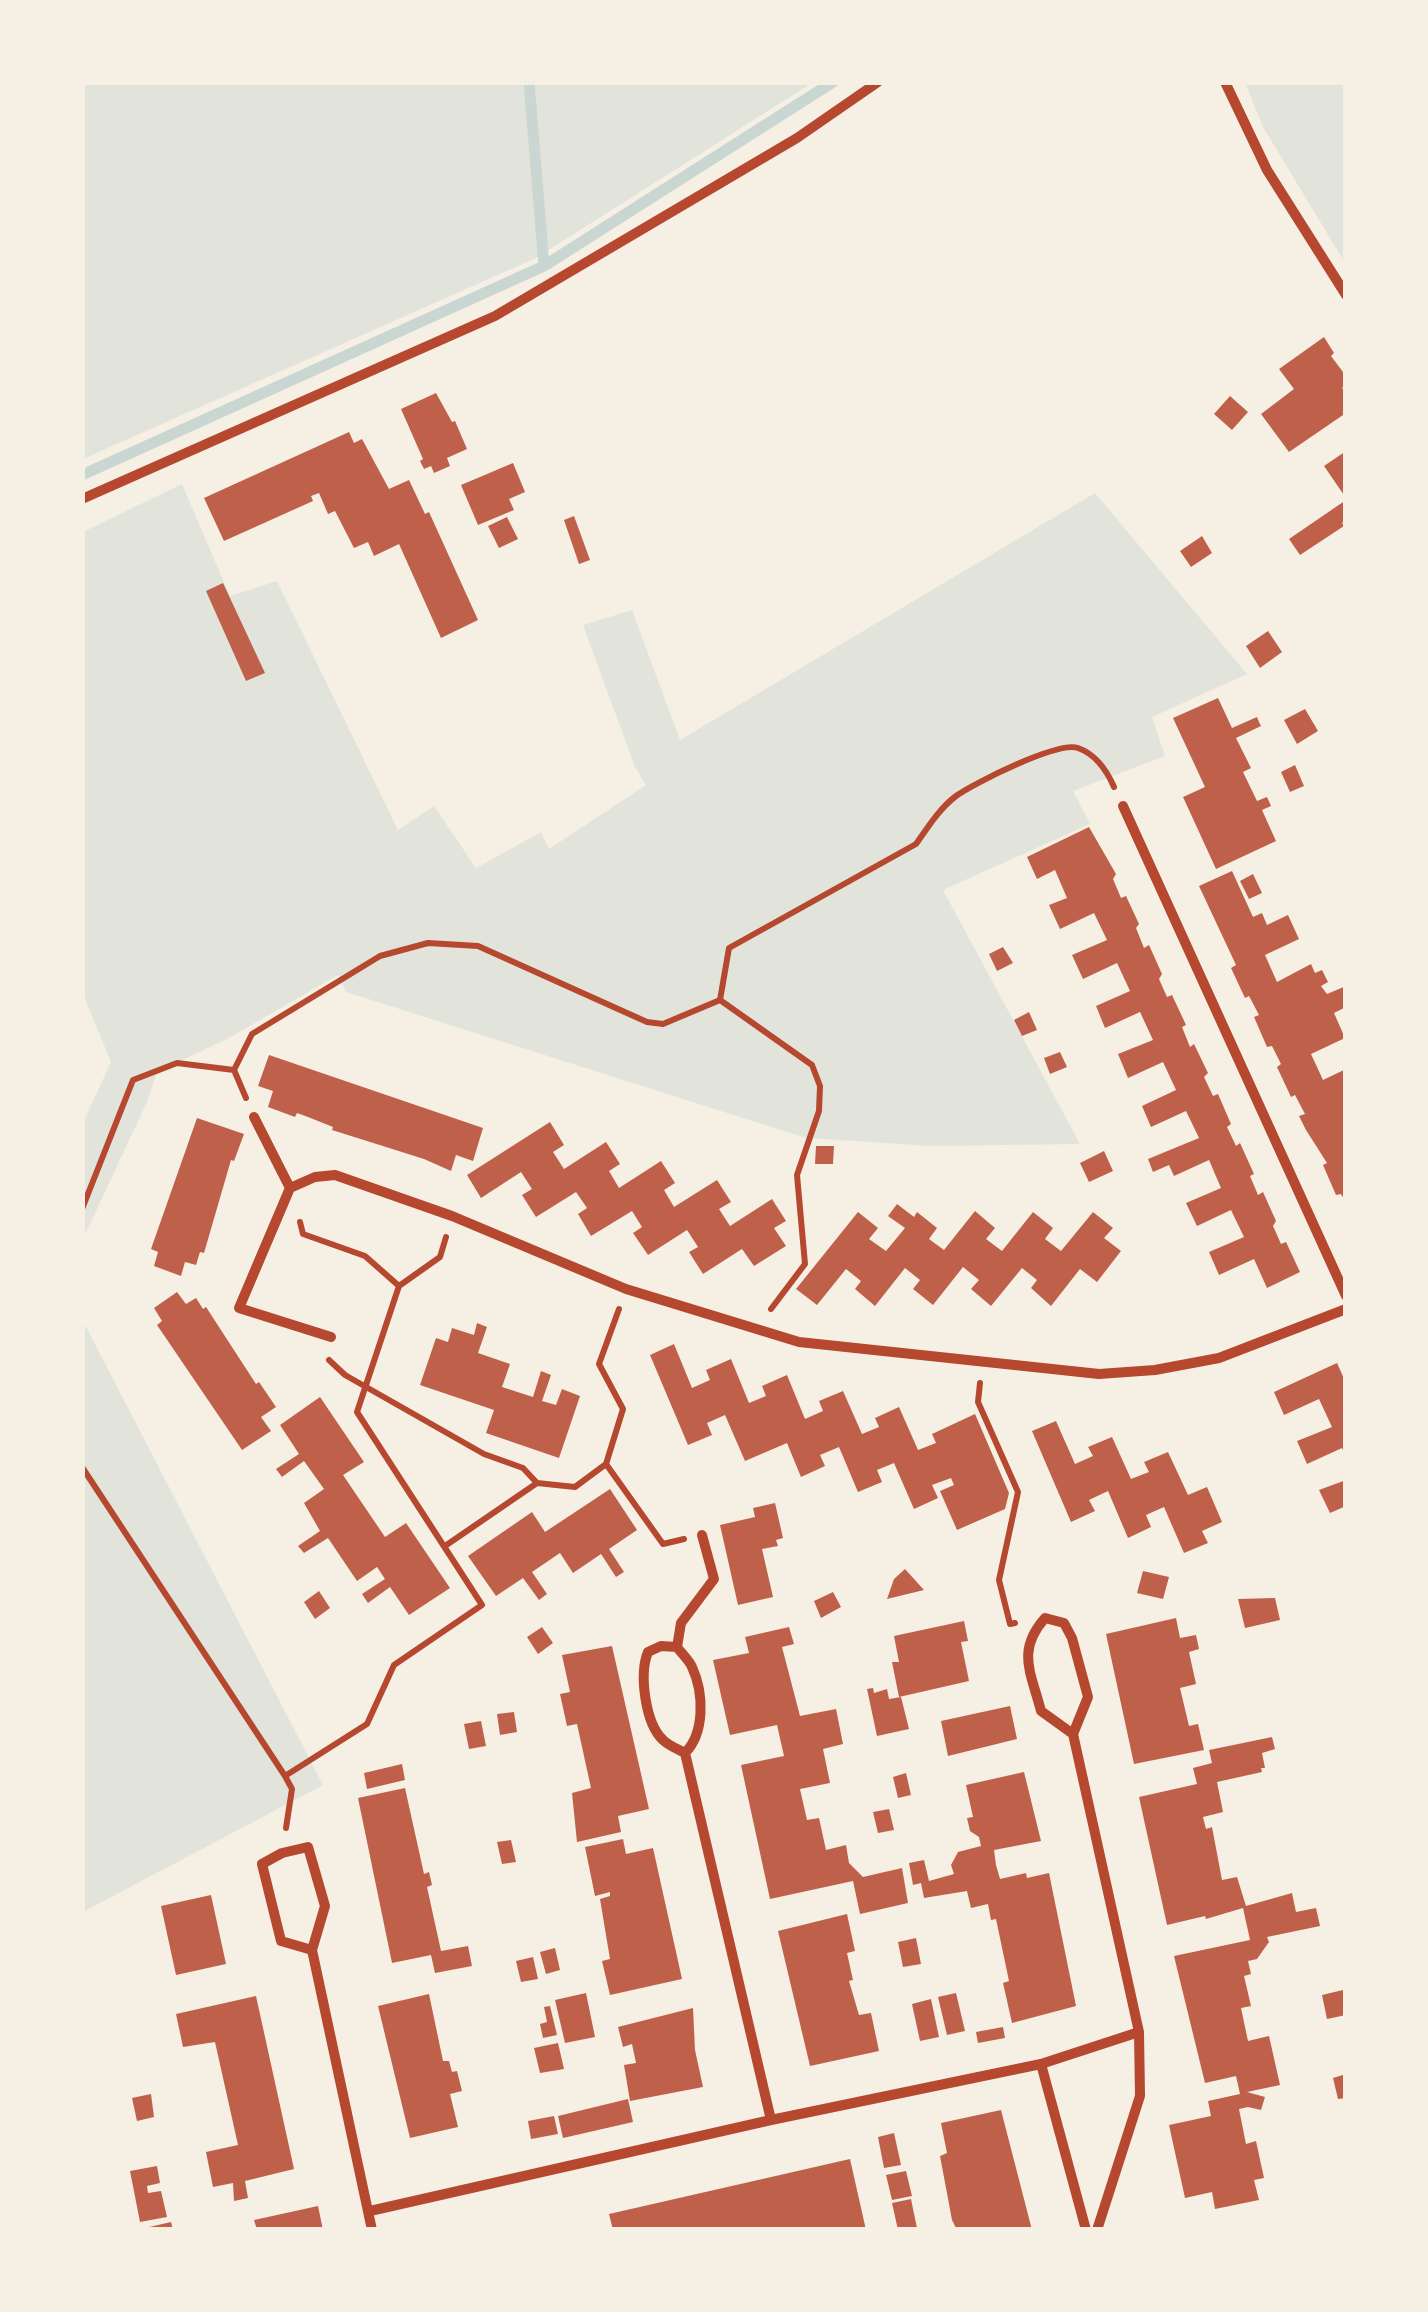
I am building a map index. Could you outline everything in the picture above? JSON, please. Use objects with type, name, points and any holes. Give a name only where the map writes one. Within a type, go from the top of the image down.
[{"type":"street","points":[[82,500],[494,316],[797,138],[878,82]]},
{"type":"street","points":[[1225,82],[1267,170],[1346,295]]},
{"type":"street","points":[[1123,806],[1346,1296]]},
{"type":"street","points":[[254,1117],[290,1188]]},
{"type":"street","points":[[331,1337],[238,1308],[290,1188],[315,1177],[335,1175],[452,1216],[626,1289],[799,1342],[1099,1374],[1155,1370],[1219,1358],[1346,1309]]},
{"type":"street","points":[[677,1648],[681,1623],[714,1579],[702,1535]]},
{"type":"street","points":[[1073,1734],[1040,1711],[1026,1652],[1031,1635],[1045,1618],[1064,1623],[1088,1697],[1073,1734],[1138,2032],[1140,2096],[1096,2230]]},
{"type":"street","points":[[685,1753],[696,1742],[700,1730],[692,1667],[677,1648],[661,1646],[648,1652],[642,1665],[652,1722],[661,1739],[685,1753],[772,2120]]},
{"type":"street","points":[[312,1950],[281,1940],[262,1864],[282,1853],[308,1847],[325,1906],[312,1950],[372,2230]]},
{"type":"street","points":[[370,2211],[1040,2064],[1138,2032]]},
{"type":"street","points":[[1040,2064],[1086,2230]]},
{"type":"path","points":[[720,1000],[728,948],[916,844],[934,816],[957,795],[1052,749],[1076,746],[1099,762],[1123,806]]},
{"type":"path","points":[[82,1209],[134,1080],[177,1062],[234,1070],[252,1034],[380,956],[428,943],[478,946],[646,1022],[664,1024],[720,1000]]},
{"type":"path","points":[[720,1000],[812,1065],[820,1086],[819,1111],[797,1175],[805,1264],[756,1330]]},
{"type":"path","points":[[290,1188],[303,1234],[365,1256],[400,1286]]},
{"type":"path","points":[[285,1776],[367,1724],[394,1665],[482,1605],[357,1412],[400,1286],[440,1258],[452,1216]]},
{"type":"path","points":[[445,1546],[537,1483],[575,1487],[606,1464],[624,1410],[598,1364],[626,1289]]},
{"type":"path","points":[[331,1337],[326,1356],[346,1374],[484,1454],[523,1468],[537,1483]]},
{"type":"path","points":[[981,1363],[978,1402],[1018,1492],[999,1580],[1010,1624],[1045,1618]]},
{"type":"path","points":[[606,1464],[663,1544],[702,1535]]},
{"type":"path","points":[[82,1467],[292,1789],[282,1853]]},
{"type":"shaded area","points":[[83,82],[812,83],[536,258],[83,459]]},
{"type":"shaded area","points":[[1245,83],[1345,83],[1345,263],[1263,127]]},
{"type":"shaded area","points":[[182,484],[230,596],[277,581],[398,830],[434,806],[476,868],[541,832],[549,849],[646,785],[635,767],[583,625],[632,610],[680,740],[1095,493],[1247,674],[1152,717],[1165,756],[1073,791],[1090,824],[943,890],[1080,1144],[932,1146],[806,1138],[346,992],[338,975],[229,1038],[157,1072],[147,1102],[83,1239],[83,1123],[111,1062],[83,994],[83,532]]},
{"type":"shaded area","points":[[82,1319],[323,1785],[83,1912],[82,1912]]},
{"type":"building","points":[[1324,337],[1334,353],[1331,356],[1346,376],[1346,386],[1342,388],[1346,393],[1346,413],[1289,452],[1261,414],[1294,389],[1279,369]]},
{"type":"building","points":[[436,393],[452,422],[455,421],[467,449],[447,458],[450,466],[434,473],[431,466],[424,469],[401,409]]},
{"type":"building","points":[[1230,396],[1248,412],[1232,430],[1214,414]]},
{"type":"building","points":[[349,432],[354,443],[362,439],[389,489],[409,480],[425,514],[429,512],[478,620],[441,638],[399,544],[374,556],[368,542],[354,548],[335,511],[328,514],[319,493],[311,496],[313,501],[224,541],[204,498]]},
{"type":"building","points":[[1346,451],[1346,498],[1324,466]]},
{"type":"building","points":[[513,463],[525,492],[509,499],[514,510],[478,525],[461,485]]},
{"type":"building","points":[[1346,500],[1344,526],[1300,555],[1289,539]]},
{"type":"building","points":[[574,516],[590,560],[579,564],[564,520]]},
{"type":"building","points":[[507,517],[518,539],[499,548],[488,526]]},
{"type":"building","points":[[1202,536],[1212,553],[1191,567],[1180,551]]},
{"type":"building","points":[[223,583],[265,673],[246,681],[206,591]]},
{"type":"building","points":[[1268,631],[1282,652],[1260,668],[1246,646]]},
{"type":"building","points":[[1218,698],[1232,728],[1257,717],[1261,726],[1236,738],[1251,768],[1243,772],[1257,801],[1267,797],[1271,806],[1262,810],[1276,841],[1216,869],[1183,797],[1205,787],[1173,718]]},
{"type":"building","points":[[1305,709],[1318,731],[1297,744],[1284,720]]},
{"type":"building","points":[[1295,765],[1304,786],[1290,792],[1281,772]]},
{"type":"building","points":[[1089,827],[1116,874],[1113,879],[1121,898],[1126,896],[1139,924],[1136,928],[1144,948],[1149,945],[1167,997],[1172,995],[1186,1025],[1182,1027],[1208,1073],[1204,1077],[1213,1096],[1218,1094],[1231,1124],[1227,1127],[1236,1146],[1240,1143],[1254,1174],[1250,1176],[1258,1195],[1263,1192],[1281,1244],[1286,1242],[1300,1272],[1267,1288],[1254,1259],[1219,1275],[1209,1252],[1244,1237],[1231,1210],[1197,1226],[1186,1203],[1221,1188],[1209,1160],[1174,1176],[1169,1165],[1153,1172],[1148,1159],[1199,1138],[1186,1111],[1151,1127],[1142,1106],[1176,1090],[1163,1062],[1128,1078],[1118,1054],[1153,1040],[1140,1012],[1105,1028],[1096,1006],[1130,991],[1117,963],[1083,979],[1072,955],[1107,940],[1094,913],[1060,929],[1049,905],[1067,898],[1055,870],[1037,879],[1027,857]]},
{"type":"building","points":[[1232,871],[1253,917],[1262,913],[1267,925],[1288,915],[1299,939],[1265,955],[1277,982],[1311,964],[1315,973],[1322,970],[1328,982],[1321,986],[1327,994],[1346,986],[1346,1007],[1334,1013],[1345,1038],[1311,1054],[1323,1080],[1346,1069],[1346,1203],[1341,1194],[1336,1195],[1323,1165],[1327,1163],[1299,1116],[1305,1114],[1295,1095],[1291,1097],[1272,1046],[1267,1047],[1254,1017],[1259,1015],[1249,996],[1245,998],[1231,968],[1236,965],[1199,886]]},
{"type":"building","points":[[1253,874],[1262,893],[1249,899],[1240,881]]},
{"type":"building","points":[[1003,947],[1013,963],[997,971],[989,954]]},
{"type":"building","points":[[1029,1012],[1037,1030],[1022,1036],[1014,1020]]},
{"type":"building","points":[[1060,1052],[1067,1067],[1050,1074],[1044,1058]]},
{"type":"building","points":[[269,1055],[483,1128],[473,1161],[456,1155],[451,1171],[332,1130],[333,1127],[297,1113],[295,1117],[268,1107],[273,1091],[258,1086]]},
{"type":"building","points":[[197,1118],[244,1134],[234,1161],[231,1160],[204,1253],[200,1252],[196,1265],[185,1262],[181,1276],[154,1266],[158,1252],[151,1249]]},
{"type":"building","points":[[550,1122],[564,1145],[553,1152],[564,1169],[606,1142],[620,1164],[609,1171],[619,1188],[661,1161],[675,1183],[664,1190],[674,1207],[717,1180],[731,1202],[719,1209],[730,1226],[772,1199],[786,1221],[774,1228],[786,1246],[754,1266],[742,1249],[703,1274],[689,1252],[698,1247],[687,1230],[648,1255],[633,1233],[642,1227],[632,1211],[591,1236],[578,1214],[587,1208],[576,1192],[536,1217],[522,1195],[532,1189],[521,1172],[481,1198],[467,1175]]},
{"type":"building","points":[[816,1146],[834,1146],[833,1164],[815,1164]]},
{"type":"building","points":[[1104,1151],[1113,1171],[1089,1182],[1080,1163]]},
{"type":"building","points":[[897,1204],[914,1217],[917,1212],[937,1228],[929,1239],[944,1250],[975,1211],[995,1228],[986,1239],[1002,1251],[1033,1212],[1053,1228],[1045,1239],[1061,1251],[1093,1212],[1113,1228],[1104,1238],[1121,1251],[1097,1282],[1080,1269],[1051,1306],[1031,1288],[1037,1280],[1022,1268],[991,1306],[971,1289],[979,1280],[963,1267],[933,1305],[913,1289],[920,1280],[905,1268],[875,1306],[855,1289],[861,1281],[846,1269],[817,1305],[796,1289],[858,1212],[878,1228],[869,1239],[886,1251],[905,1228],[888,1216]]},
{"type":"building","points":[[177,1292],[186,1304],[196,1298],[203,1309],[206,1307],[256,1384],[259,1382],[276,1407],[261,1417],[271,1431],[242,1450],[157,1325],[162,1321],[154,1308]]},
{"type":"building","points":[[477,1323],[487,1327],[478,1353],[510,1364],[502,1387],[533,1397],[541,1371],[551,1375],[542,1401],[556,1405],[562,1389],[580,1396],[559,1458],[486,1433],[494,1410],[420,1385],[436,1338],[448,1342],[452,1328],[474,1335]]},
{"type":"building","points":[[674,1344],[692,1388],[710,1380],[706,1370],[731,1359],[749,1403],[766,1396],[762,1386],[787,1375],[805,1419],[823,1411],[819,1401],[843,1391],[862,1434],[879,1427],[875,1418],[899,1407],[918,1450],[936,1443],[932,1434],[975,1414],[1009,1493],[1005,1509],[957,1530],[940,1491],[954,1485],[951,1478],[932,1485],[938,1498],[914,1509],[894,1463],[877,1470],[882,1482],[858,1492],[839,1447],[820,1455],[825,1466],[801,1477],[787,1443],[745,1461],[725,1415],[707,1423],[712,1435],[688,1445],[650,1355]]},
{"type":"building","points":[[1337,1363],[1346,1383],[1346,1457],[1342,1448],[1307,1464],[1297,1441],[1332,1427],[1319,1399],[1284,1415],[1274,1392]]},
{"type":"building","points":[[320,1397],[364,1462],[343,1475],[385,1537],[406,1523],[450,1588],[409,1615],[390,1587],[368,1603],[362,1594],[385,1579],[377,1567],[357,1581],[328,1538],[304,1553],[298,1546],[320,1531],[304,1503],[324,1489],[304,1461],[282,1477],[276,1469],[299,1454],[280,1425]]},
{"type":"building","points":[[1056,1421],[1075,1464],[1093,1456],[1088,1447],[1112,1437],[1131,1479],[1149,1472],[1144,1462],[1168,1452],[1188,1495],[1207,1487],[1222,1522],[1202,1531],[1208,1543],[1184,1553],[1164,1507],[1146,1515],[1151,1527],[1128,1538],[1108,1491],[1089,1500],[1095,1511],[1071,1522],[1032,1431]]},
{"type":"building","points":[[1346,1480],[1346,1506],[1330,1513],[1319,1490]]},
{"type":"building","points":[[610,1489],[637,1530],[609,1549],[624,1572],[616,1577],[601,1554],[573,1573],[560,1553],[532,1572],[547,1594],[539,1600],[523,1578],[496,1596],[468,1556],[532,1512],[545,1532]]},
{"type":"building","points":[[775,1503],[783,1538],[776,1540],[778,1546],[762,1549],[773,1597],[738,1605],[720,1525],[755,1517],[753,1508]]},
{"type":"building","points":[[905,1569],[924,1590],[887,1599],[894,1579]]},
{"type":"building","points":[[1143,1571],[1169,1577],[1163,1599],[1137,1593]]},
{"type":"building","points":[[319,1591],[330,1608],[315,1619],[304,1602]]},
{"type":"building","points":[[833,1592],[841,1607],[821,1618],[814,1601]]},
{"type":"building","points":[[1275,1598],[1280,1620],[1245,1628],[1238,1599]]},
{"type":"building","points":[[1176,1618],[1180,1638],[1196,1635],[1199,1649],[1189,1652],[1196,1684],[1180,1688],[1189,1726],[1198,1724],[1204,1750],[1134,1764],[1106,1634]]},
{"type":"building","points":[[964,1621],[968,1641],[961,1642],[969,1681],[899,1697],[892,1662],[899,1662],[894,1636]]},
{"type":"building","points":[[542,1627],[553,1643],[538,1654],[527,1637]]},
{"type":"building","points":[[789,1627],[794,1644],[782,1647],[800,1716],[836,1709],[843,1744],[823,1749],[830,1783],[800,1789],[807,1820],[819,1818],[826,1850],[846,1845],[849,1863],[863,1877],[902,1868],[908,1903],[860,1914],[853,1881],[770,1899],[741,1765],[784,1756],[777,1725],[730,1735],[713,1660],[749,1653],[745,1637]]},
{"type":"building","points":[[612,1646],[649,1809],[618,1816],[621,1832],[577,1842],[572,1793],[591,1788],[577,1724],[567,1726],[560,1694],[570,1692],[562,1655]]},
{"type":"building","points":[[873,1688],[874,1693],[887,1689],[889,1699],[901,1697],[909,1729],[877,1736],[867,1689]]},
{"type":"building","points":[[1010,1706],[1017,1739],[948,1756],[941,1721]]},
{"type":"building","points":[[514,1712],[517,1732],[500,1735],[497,1714]]},
{"type":"building","points":[[481,1721],[486,1746],[469,1749],[464,1724]]},
{"type":"building","points":[[1272,1737],[1275,1749],[1262,1753],[1262,1772],[1217,1782],[1223,1812],[1203,1817],[1206,1829],[1212,1827],[1222,1880],[1237,1877],[1246,1906],[1292,1893],[1296,1912],[1316,1908],[1320,1926],[1267,1937],[1269,1942],[1257,1959],[1248,1961],[1251,1974],[1244,1976],[1251,2006],[1241,2008],[1248,2041],[1269,2036],[1280,2085],[1247,2092],[1265,2097],[1261,2110],[1239,2109],[1246,2144],[1256,2141],[1264,2178],[1254,2180],[1259,2200],[1215,2209],[1212,2192],[1185,2198],[1169,2125],[1211,2116],[1208,2101],[1240,2094],[1236,2076],[1205,2083],[1174,1956],[1250,1940],[1243,1908],[1167,1925],[1139,1797],[1197,1784],[1193,1768],[1212,1763],[1209,1750]]},
{"type":"building","points":[[402,1764],[405,1780],[367,1789],[364,1773]]},
{"type":"building","points":[[1024,1772],[1041,1841],[994,1850],[996,1865],[1000,1879],[1049,1873],[1076,2006],[1012,2023],[1003,1983],[1009,1981],[996,1919],[991,1920],[988,1904],[971,1908],[967,1891],[924,1898],[921,1883],[913,1885],[909,1863],[924,1860],[929,1881],[954,1874],[951,1865],[958,1852],[981,1846],[979,1837],[970,1831],[967,1818],[973,1817],[966,1785]]},
{"type":"building","points":[[906,1773],[911,1795],[898,1798],[893,1777]]},
{"type":"building","points":[[405,1788],[424,1874],[429,1872],[432,1885],[427,1887],[441,1951],[468,1946],[472,1966],[435,1973],[431,1955],[392,1963],[358,1798]]},
{"type":"building","points":[[889,1809],[894,1830],[878,1833],[873,1812]]},
{"type":"building","points":[[623,1839],[626,1854],[653,1848],[682,1979],[610,1995],[602,1961],[610,1959],[600,1899],[610,1896],[610,1892],[595,1896],[585,1847]]},
{"type":"building","points":[[511,1840],[516,1862],[502,1864],[497,1842]]},
{"type":"building","points":[[211,1895],[226,1964],[176,1975],[161,1906]]},
{"type":"building","points":[[847,1914],[855,1951],[847,1953],[853,1980],[849,1981],[859,2015],[871,2013],[879,2051],[810,2066],[778,1931]]},
{"type":"building","points":[[916,1938],[921,1964],[903,1967],[898,1942]]},
{"type":"building","points":[[555,1948],[560,1970],[546,1974],[540,1952]]},
{"type":"building","points":[[533,1957],[538,1979],[521,1982],[516,1961]]},
{"type":"building","points":[[1343,1990],[1346,2015],[1327,2019],[1322,1995]]},
{"type":"building","points":[[586,1993],[595,2037],[565,2043],[555,2000]]},
{"type":"building","points":[[956,1993],[965,2031],[947,2035],[938,1997]]},
{"type":"building","points":[[429,1994],[443,2061],[449,2061],[452,2072],[457,2071],[462,2091],[450,2094],[458,2127],[410,2138],[378,2006]]},
{"type":"building","points":[[256,1996],[294,2169],[245,2181],[248,2198],[234,2201],[233,2183],[213,2187],[206,2152],[238,2145],[215,2042],[183,2047],[176,2014]]},
{"type":"building","points":[[931,1999],[939,2037],[920,2041],[912,2004]]},
{"type":"building","points":[[550,2006],[557,2035],[543,2038],[540,2024],[547,2022],[544,2007]]},
{"type":"building","points":[[693,2008],[695,2050],[703,2087],[630,2101],[624,2065],[636,2063],[632,2044],[623,2047],[618,2027]]},
{"type":"building","points":[[1003,2027],[1005,2038],[978,2043],[976,2032]]},
{"type":"building","points":[[558,2043],[564,2069],[540,2073],[534,2048]]},
{"type":"building","points":[[1346,2074],[1346,2098],[1338,2099],[1333,2078]]},
{"type":"building","points":[[151,2094],[154,2117],[137,2121],[132,2098]]},
{"type":"building","points":[[628,2099],[633,2122],[563,2138],[558,2116]]},
{"type":"building","points":[[1001,2110],[1032,2230],[957,2230],[940,2156],[947,2153],[941,2123]]},
{"type":"building","points":[[554,2116],[558,2134],[531,2139],[528,2121]]},
{"type":"building","points":[[894,2133],[901,2165],[884,2168],[878,2137]]},
{"type":"building","points":[[850,2159],[866,2230],[613,2230],[609,2214]]},
{"type":"building","points":[[157,2166],[160,2183],[147,2186],[148,2193],[161,2191],[167,2217],[140,2222],[130,2171]]},
{"type":"building","points":[[906,2171],[912,2196],[892,2200],[886,2175]]},
{"type":"building","points":[[911,2199],[917,2228],[898,2230],[892,2203]]},
{"type":"building","points":[[318,2206],[323,2230],[257,2230],[254,2220]]},
{"type":"building","points":[[171,2222],[173,2230],[145,2228]]},
{"type":"waterway","points":[[529,82],[544,266]]},
{"type":"waterway","points":[[82,475],[544,266],[833,82]]}]
